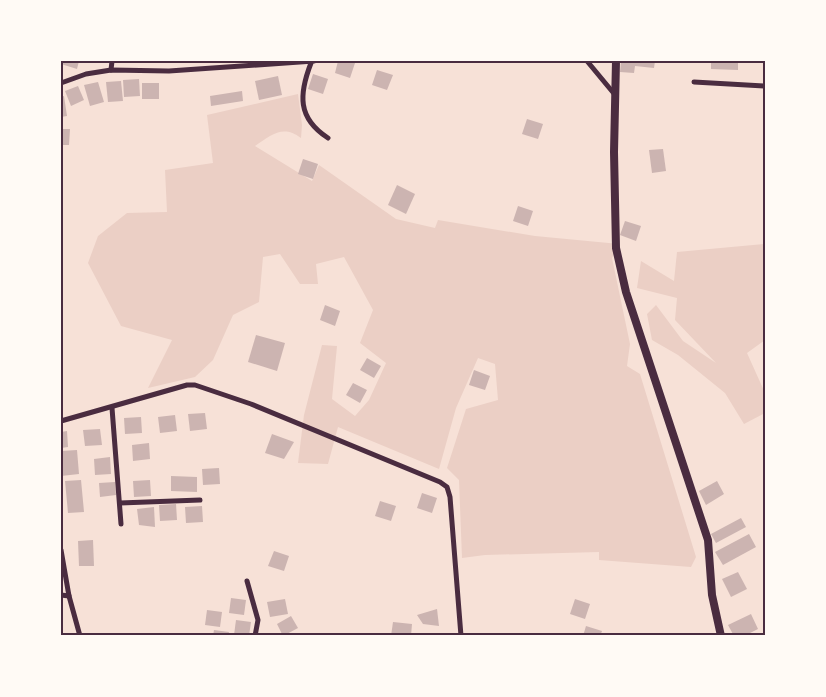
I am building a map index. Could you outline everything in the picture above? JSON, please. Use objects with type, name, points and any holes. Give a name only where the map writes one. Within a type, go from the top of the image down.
[{"type":"street","points":[[111,70],[112,61]]},
{"type":"street","points":[[587,61],[616,97]]},
{"type":"street","points":[[616,61],[614,152],[616,248],[626,292],[708,540],[712,595],[721,636]]},
{"type":"street","points":[[61,83],[86,74],[111,70],[169,71],[313,62],[302,86],[302,101],[315,128],[328,138]]},
{"type":"street","points":[[694,82],[765,86]]},
{"type":"street","points":[[61,421],[112,408],[186,385],[204,387],[440,482],[447,487],[450,497],[461,636]]},
{"type":"street","points":[[112,408],[121,524]]},
{"type":"street","points":[[120,503],[200,500]]},
{"type":"street","points":[[61,550],[80,636]]},
{"type":"street","points":[[247,580],[258,620],[256,636]]},
{"type":"street","points":[[61,595],[70,596]]},
{"type":"shaded area","points":[[298,94],[302,125],[301,138],[295,134],[283,131],[272,135],[255,146],[312,181],[319,165],[396,219],[435,228],[438,220],[535,236],[619,244],[612,258],[630,344],[627,366],[640,374],[696,557],[691,567],[599,560],[599,552],[485,555],[462,558],[459,480],[447,468],[466,409],[498,400],[495,364],[478,358],[456,408],[439,469],[338,427],[328,464],[298,463],[304,415],[322,345],[337,346],[332,399],[355,416],[369,400],[386,363],[360,343],[373,310],[344,257],[316,264],[318,284],[300,284],[280,254],[263,257],[259,302],[233,315],[213,360],[195,377],[148,388],[172,340],[121,326],[88,263],[98,236],[127,213],[167,212],[165,170],[213,163],[207,115]]},
{"type":"shaded area","points":[[765,244],[765,340],[747,353],[765,393],[765,413],[744,424],[725,393],[678,355],[652,340],[647,314],[656,305],[683,341],[716,363],[675,320],[677,298],[637,288],[641,261],[674,281],[677,252]]},
{"type":"building","points":[[62,61],[79,61],[77,69],[61,64]]},
{"type":"building","points":[[338,61],[355,63],[350,78],[335,73]]},
{"type":"building","points":[[621,61],[655,61],[654,68],[635,66],[634,73],[620,72]]},
{"type":"building","points":[[711,61],[738,61],[738,70],[711,69]]},
{"type":"building","points":[[377,70],[393,75],[387,90],[372,85]]},
{"type":"building","points":[[313,74],[328,79],[323,94],[308,89]]},
{"type":"building","points":[[278,76],[282,95],[259,100],[255,81]]},
{"type":"building","points":[[139,79],[140,96],[124,97],[123,80]]},
{"type":"building","points":[[121,81],[123,101],[108,102],[106,82]]},
{"type":"building","points":[[98,82],[104,102],[90,106],[84,85]]},
{"type":"building","points":[[142,83],[159,83],[159,99],[142,99]]},
{"type":"building","points":[[78,86],[84,100],[71,106],[65,91]]},
{"type":"building","points":[[242,91],[243,101],[211,106],[210,96]]},
{"type":"building","points":[[64,96],[67,116],[61,117],[61,97]]},
{"type":"building","points":[[527,119],[543,124],[538,139],[522,134]]},
{"type":"building","points":[[61,129],[70,129],[69,145],[61,145]]},
{"type":"building","points":[[663,149],[666,171],[652,173],[649,150]]},
{"type":"building","points":[[303,159],[318,164],[313,179],[298,174]]},
{"type":"building","points":[[397,185],[415,194],[406,214],[388,205]]},
{"type":"building","points":[[518,206],[533,211],[528,226],[513,221]]},
{"type":"building","points":[[625,221],[641,226],[636,241],[620,235]]},
{"type":"building","points":[[325,305],[340,311],[335,326],[320,320]]},
{"type":"building","points":[[256,335],[285,343],[277,371],[248,362]]},
{"type":"building","points":[[367,358],[381,366],[374,378],[360,370]]},
{"type":"building","points":[[474,370],[490,376],[485,390],[469,385]]},
{"type":"building","points":[[353,383],[367,390],[360,403],[346,395]]},
{"type":"building","points":[[205,413],[207,429],[190,431],[188,414]]},
{"type":"building","points":[[175,415],[177,431],[160,433],[158,417]]},
{"type":"building","points":[[141,417],[142,433],[125,434],[124,418]]},
{"type":"building","points":[[100,429],[102,445],[85,446],[83,430]]},
{"type":"building","points":[[67,431],[68,447],[61,448],[61,432]]},
{"type":"building","points":[[272,434],[294,442],[284,459],[265,453]]},
{"type":"building","points":[[149,443],[150,459],[133,461],[132,445]]},
{"type":"building","points":[[77,450],[79,474],[61,476],[61,451]]},
{"type":"building","points":[[110,457],[111,474],[95,475],[94,459]]},
{"type":"building","points":[[219,468],[220,484],[203,485],[202,469]]},
{"type":"building","points":[[171,476],[197,477],[197,492],[171,491]]},
{"type":"building","points":[[81,480],[84,512],[68,513],[65,481]]},
{"type":"building","points":[[150,480],[151,496],[134,497],[133,481]]},
{"type":"building","points":[[717,481],[724,494],[706,505],[699,491]]},
{"type":"building","points":[[115,482],[116,495],[100,497],[99,483]]},
{"type":"building","points":[[422,493],[437,498],[432,513],[417,508]]},
{"type":"building","points":[[380,501],[396,506],[391,521],[375,516]]},
{"type":"building","points":[[176,504],[177,520],[160,521],[159,505]]},
{"type":"building","points":[[202,506],[203,522],[186,523],[185,507]]},
{"type":"building","points":[[154,507],[155,527],[139,525],[137,509]]},
{"type":"building","points":[[741,518],[746,527],[716,543],[711,534]]},
{"type":"building","points":[[749,534],[756,547],[723,565],[715,552]]},
{"type":"building","points":[[93,540],[94,566],[79,566],[78,541]]},
{"type":"building","points":[[274,551],[289,556],[284,571],[268,566]]},
{"type":"building","points":[[738,572],[747,589],[731,597],[722,579]]},
{"type":"building","points":[[231,598],[246,600],[244,615],[229,613]]},
{"type":"building","points":[[285,599],[288,614],[270,617],[267,602]]},
{"type":"building","points":[[575,599],[590,604],[585,619],[570,614]]},
{"type":"building","points":[[437,609],[439,626],[423,624],[417,615]]},
{"type":"building","points":[[207,610],[222,612],[220,627],[205,625]]},
{"type":"building","points":[[751,614],[758,629],[744,636],[734,636],[728,625]]},
{"type":"building","points":[[291,616],[298,628],[283,636],[277,624]]},
{"type":"building","points":[[236,620],[251,622],[249,636],[234,635]]},
{"type":"building","points":[[393,622],[412,624],[411,636],[391,636]]},
{"type":"building","points":[[586,626],[602,631],[600,636],[583,636]]},
{"type":"building","points":[[214,630],[229,632],[228,636],[213,636]]}]
